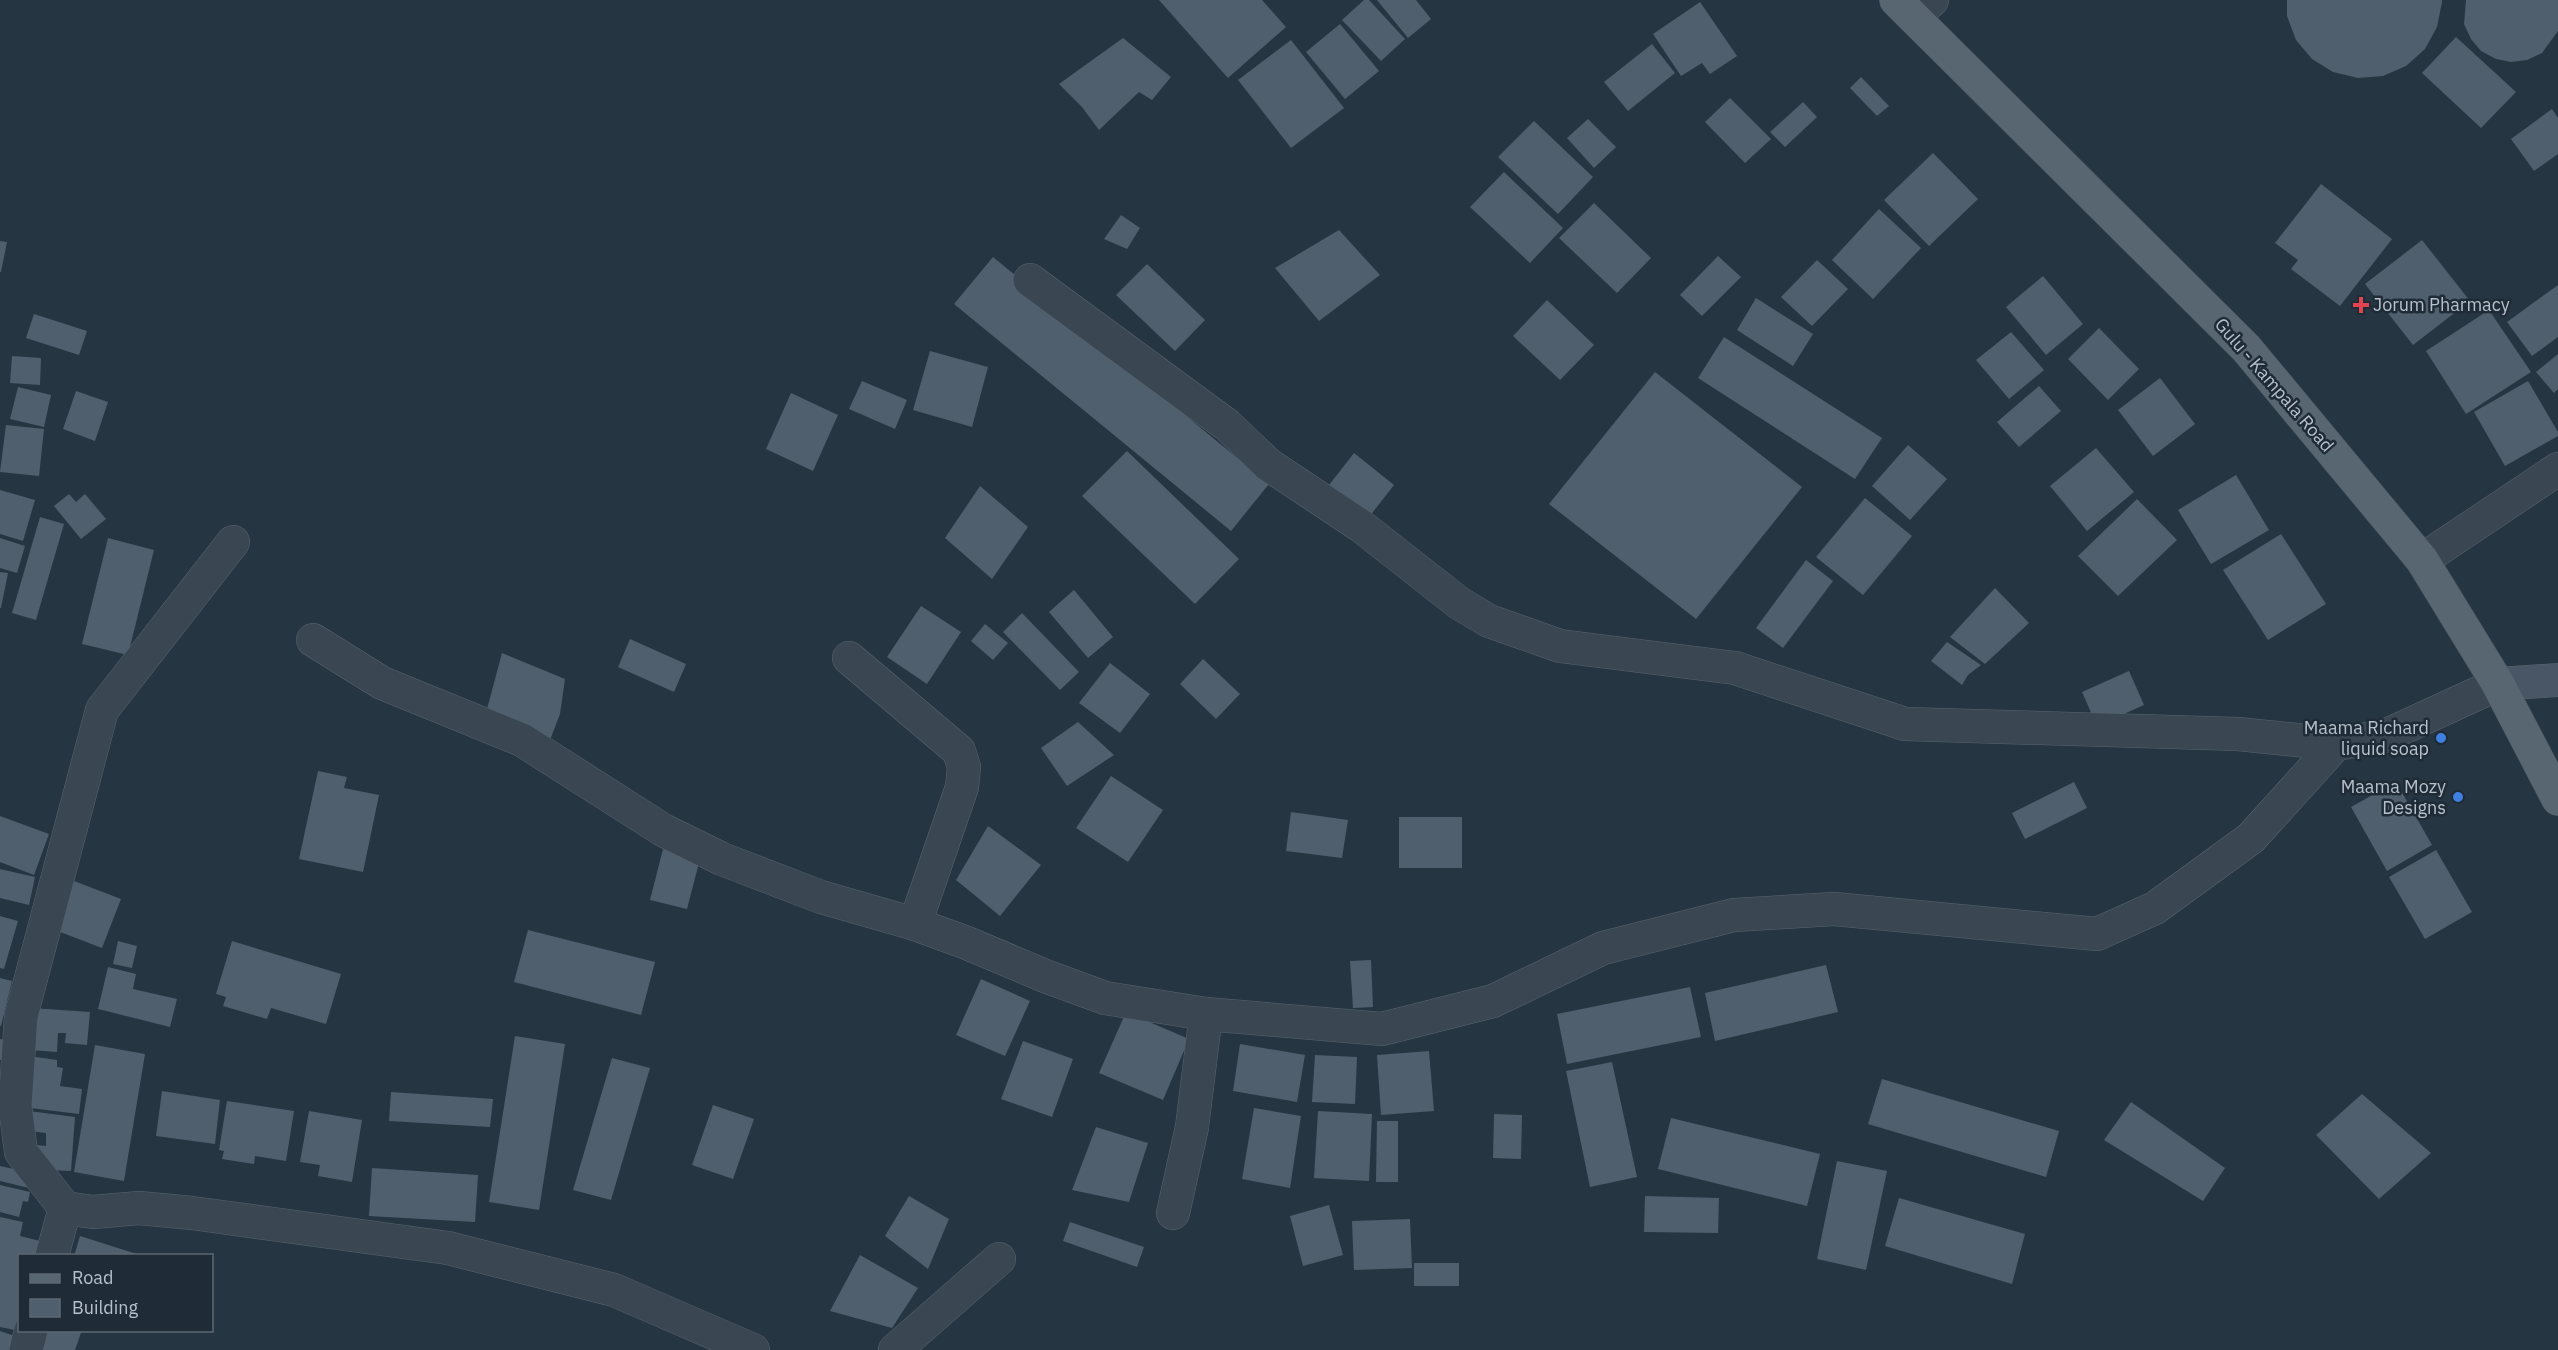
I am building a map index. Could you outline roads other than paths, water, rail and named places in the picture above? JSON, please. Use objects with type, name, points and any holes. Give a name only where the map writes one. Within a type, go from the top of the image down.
[{"type":"main road","name":"Gulu - Kampala Road","points":[[1914,5],[2246,348],[2422,560],[2499,684],[2558,799]]},
{"type":"street","points":[[1030,280],[1227,425],[1269,465],[1361,526],[1459,603],[1489,621],[1560,646],[1735,668],[1905,724],[2238,734],[2336,744],[2385,736],[2499,684],[2558,680]]},
{"type":"street","points":[[2422,560],[2558,469]]},
{"type":"street","points":[[233,542],[102,710],[21,1016],[15,1106],[21,1152],[65,1208],[93,1212],[139,1208],[160,1210],[448,1248],[614,1290],[753,1350]]},
{"type":"street","points":[[313,640],[382,683],[522,740],[663,830],[722,860],[821,897],[915,924],[1105,998],[1206,1014],[1382,1029],[1493,1001],[1603,948],[1734,915],[1834,909],[2097,934],[2155,908],[2251,838],[2336,744]]},
{"type":"street","points":[[849,658],[959,751],[964,767],[962,787],[915,924]]},
{"type":"street","points":[[1173,1213],[1192,1127],[1206,1014]]},
{"type":"street","points":[[53,1254],[65,1208]]},
{"type":"street","points":[[895,1350],[999,1258]]},
{"type":"street","points":[[26,1350],[30,1332]]},
{"type":"place","name":"Jorum Pharmacy","points":[[2361,305]]},
{"type":"place","name":"Maama Richard liquid soap","points":[[2441,738]]},
{"type":"place","name":"Maama Mozy Designs","points":[[2458,797]]}]
